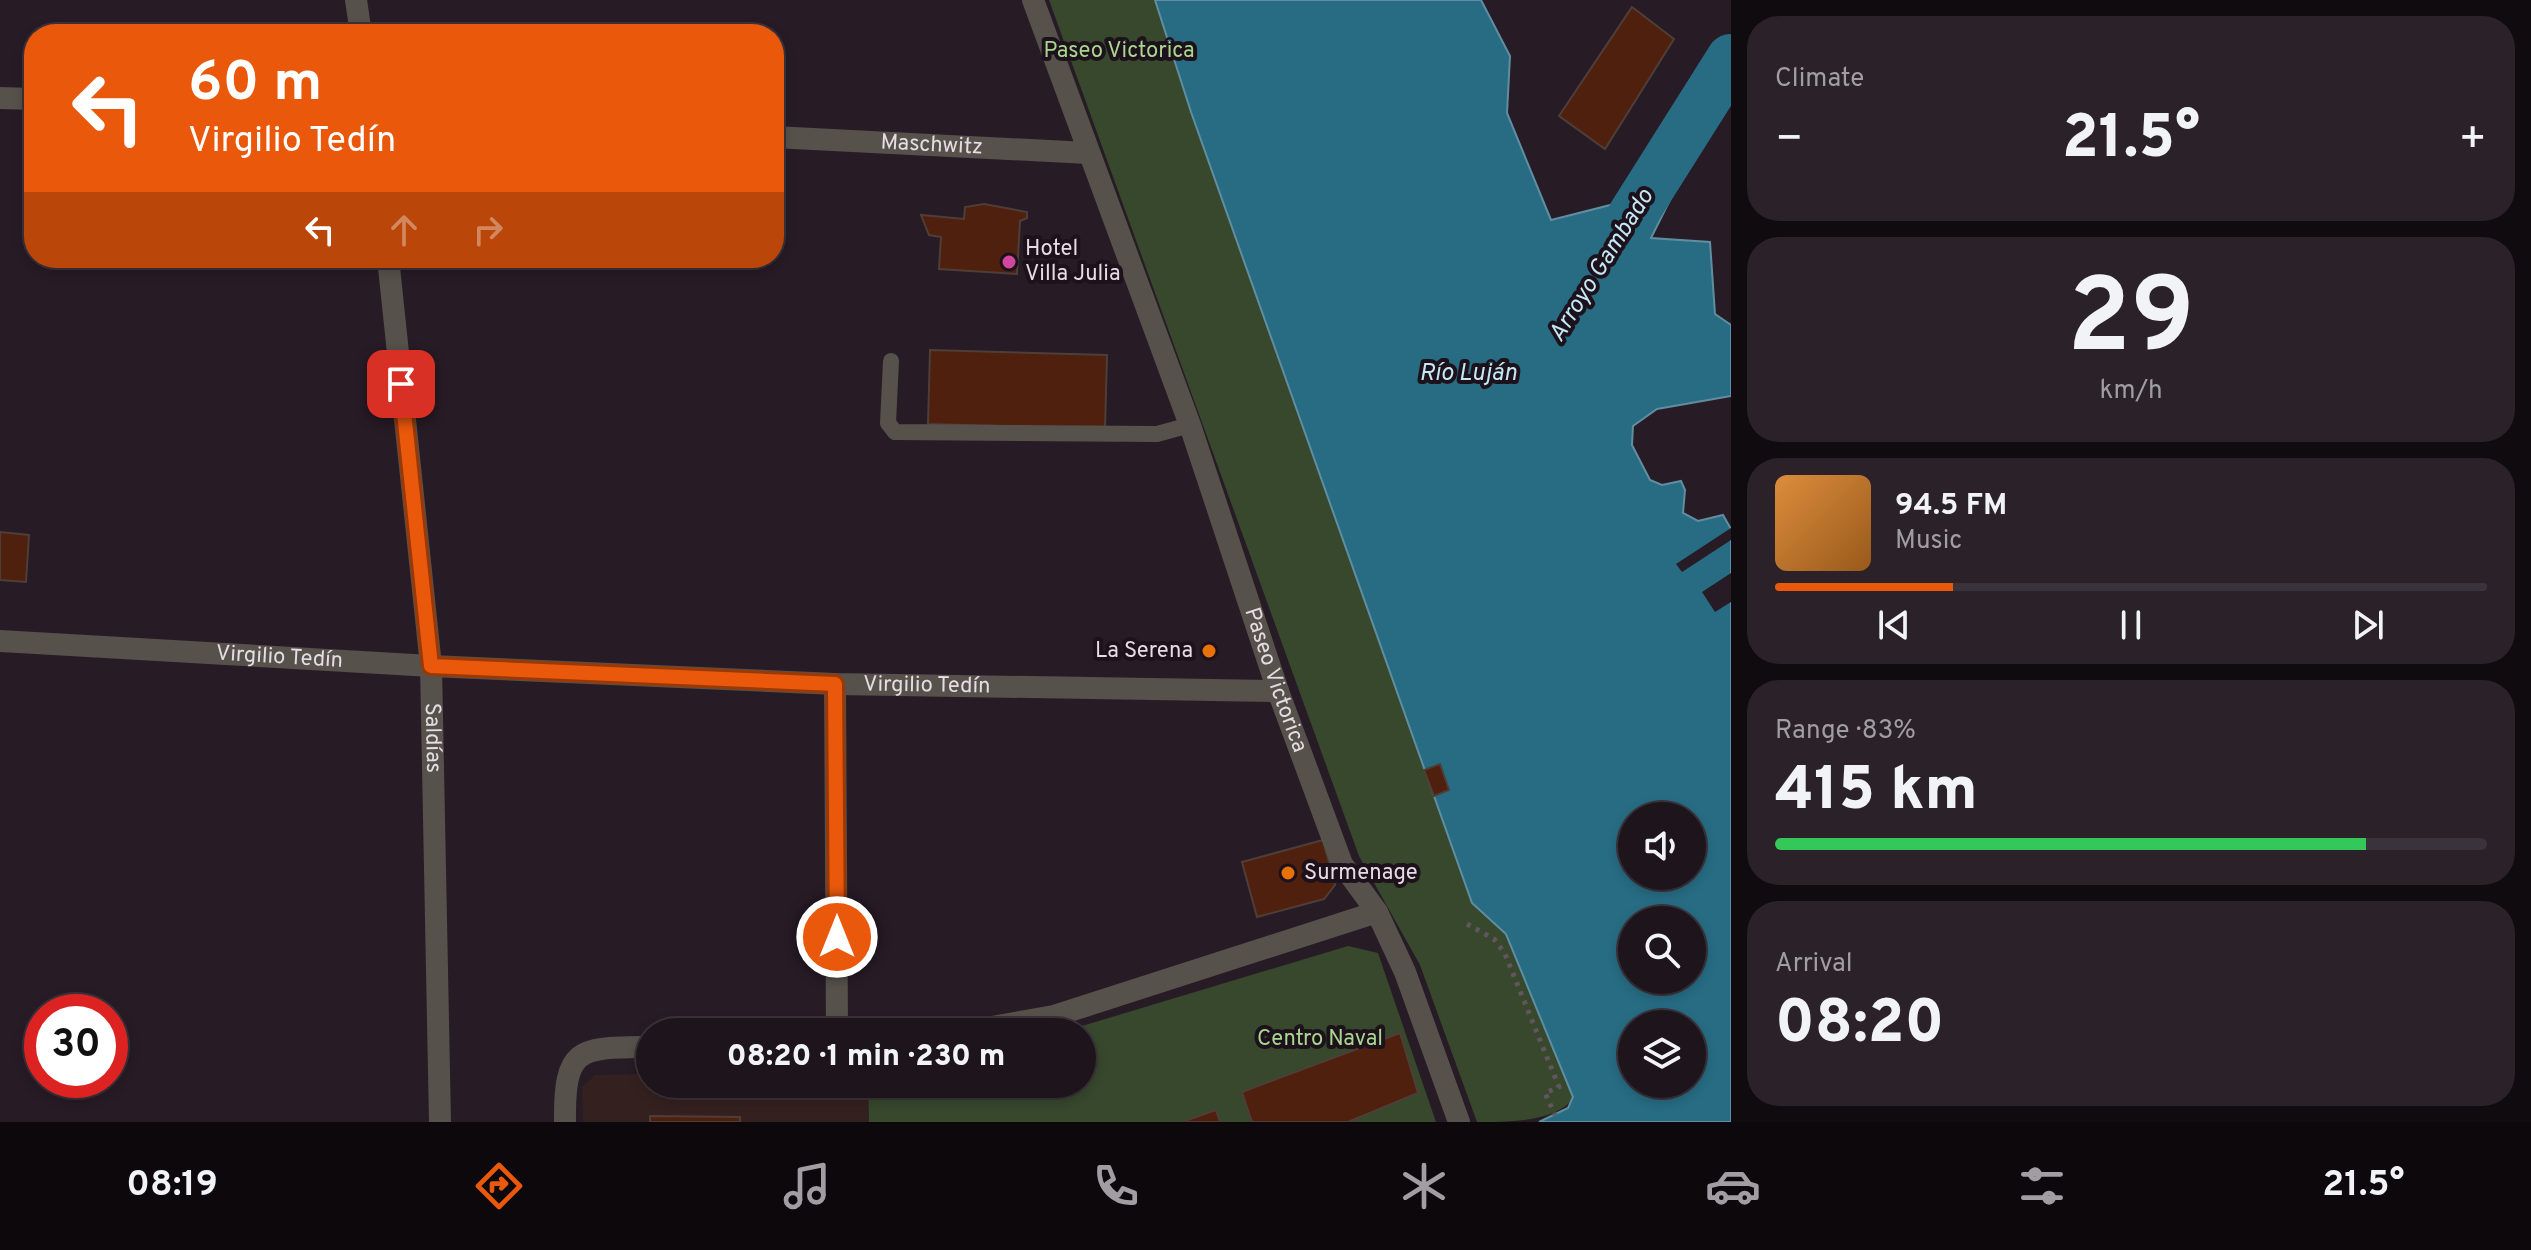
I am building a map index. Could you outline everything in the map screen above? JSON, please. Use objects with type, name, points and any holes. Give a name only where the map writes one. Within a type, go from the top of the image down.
[{"type":"street","points":[[356,0],[360,24]]},
{"type":"street","name":"Paseo Victorica","points":[[1033,0],[1190,425],[1278,691],[1342,864],[1377,912],[1405,972],[1459,1122]]},
{"type":"street","points":[[0,98],[24,99]]},
{"type":"street","name":"Maschwitz","points":[[784,138],[1088,153]]},
{"type":"street","name":"Saldías","points":[[389,268],[431,666],[440,1122]]},
{"type":"street","name":"Virgilio Tedín","points":[[0,641],[431,666],[835,684],[1278,691]]},
{"type":"street","points":[[835,684],[837,1018]]},
{"type":"street","points":[[1043,1018],[1377,912]]},
{"type":"street","points":[[565,1122],[567,1072],[576,1058],[589,1050],[636,1048]]},
{"type":"lane","points":[[891,361],[888,423],[895,432],[1157,434],[1190,425]]},
{"type":"path","points":[[1467,924],[1494,939],[1505,954],[1559,1087],[1545,1093],[1555,1115]]},
{"type":"shaded area","points":[[636,1074],[636,1098],[868,1098],[869,1122],[583,1122],[582,1087],[595,1075]]},
{"type":"green space","name":"Paseo Victorica","points":[[1049,0],[1155,0],[1191,112],[1472,903],[1506,934],[1574,1097],[1556,1111],[1531,1119],[1477,1122],[1420,965],[1359,856]]},
{"type":"green space","name":"Centro Naval","points":[[1348,946],[1378,953],[1436,1122],[869,1122],[868,1098],[1096,1098],[1096,1022]]},
{"type":"water","name":"Río Luján","points":[[1155,0],[1481,0],[1510,56],[1507,113],[1551,220],[1618,203],[1661,144],[1679,182],[1651,238],[1710,242],[1715,314],[1731,325],[1731,396],[1657,409],[1633,426],[1632,445],[1650,480],[1662,485],[1681,481],[1685,490],[1683,513],[1698,521],[1723,515],[1731,529],[1731,1122],[1539,1122],[1568,1108],[1573,1097],[1506,934],[1472,903],[1191,112]]},
{"type":"pier","points":[[1731,528],[1731,540],[1682,572],[1676,564]]},
{"type":"pier","points":[[1731,573],[1731,602],[1715,612],[1702,592]]},
{"type":"building","points":[[1632,7],[1674,39],[1605,149],[1559,116]]},
{"type":"building","points":[[984,204],[1027,212],[1027,218],[1020,221],[1017,274],[939,269],[941,237],[929,235],[921,215],[964,219],[965,207]]},
{"type":"building","points":[[930,350],[1107,355],[1105,429],[928,424]]},
{"type":"building","points":[[0,532],[29,535],[26,582],[0,580]]},
{"type":"building","points":[[1440,764],[1449,790],[1434,796],[1424,770]]},
{"type":"building","name":"Surmenage","points":[[1323,840],[1335,885],[1324,899],[1257,917],[1242,862]]},
{"type":"building","points":[[1400,1033],[1418,1093],[1348,1122],[1252,1122],[1242,1092]]},
{"type":"building","points":[[1216,1110],[1220,1122],[1182,1122]]},
{"type":"building","points":[[650,1116],[740,1117],[740,1122],[650,1122]]},
{"type":"waterway","name":"Arroyo Gambado","points":[[1632,216],[1731,59]]},
{"type":"place","name":"Hotel Villa Julia","points":[[1009,262]]},
{"type":"place","name":"La Serena","points":[[1209,651]]},
{"type":"place","name":"Surmenage","points":[[1288,873]]},
{"type":"route","points":[[401,384],[431,666],[835,684],[837,937]]}]
